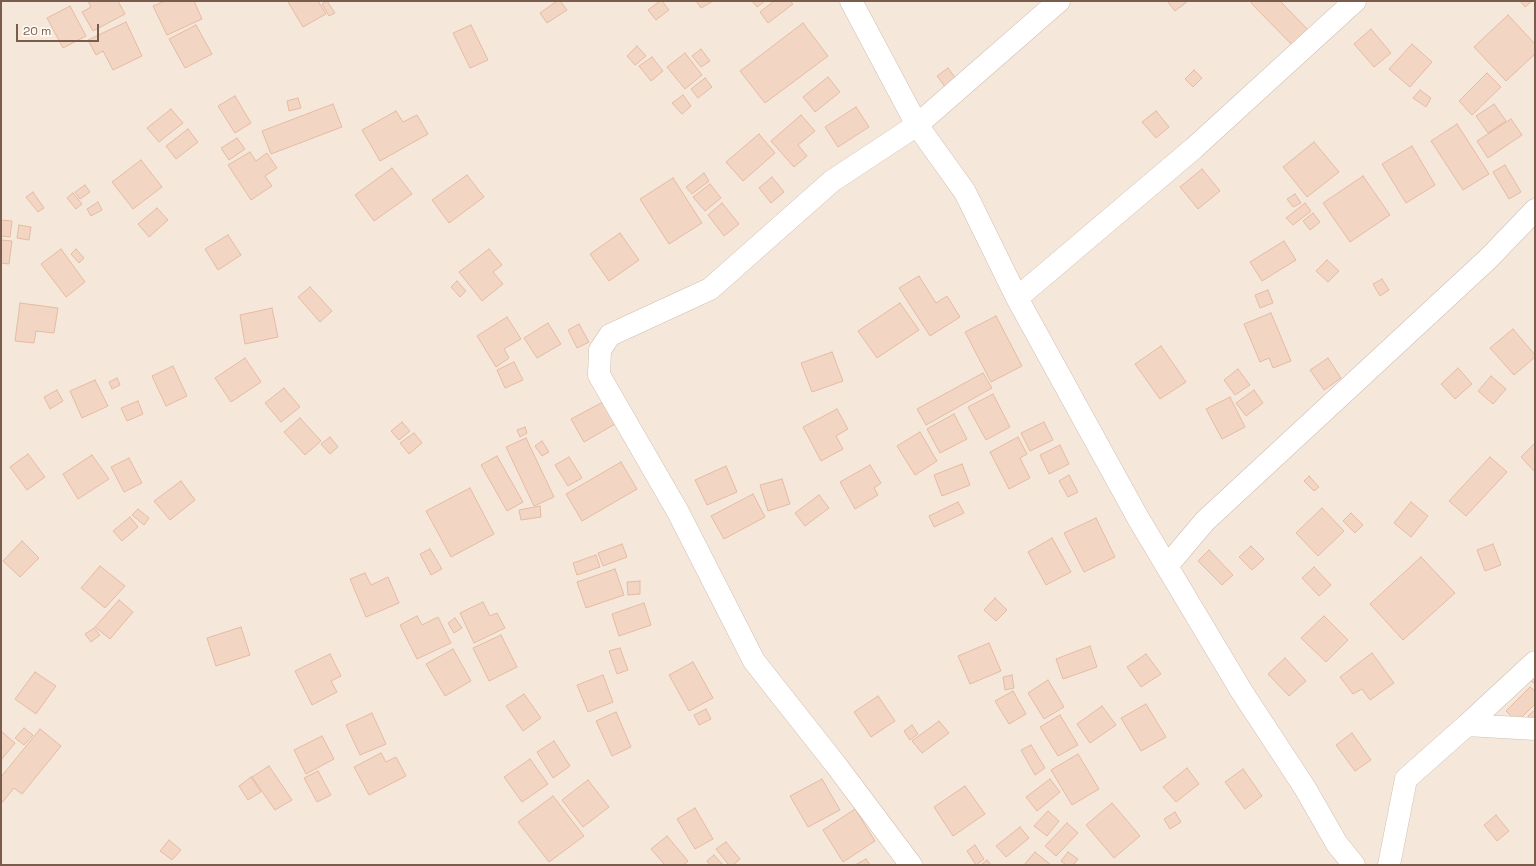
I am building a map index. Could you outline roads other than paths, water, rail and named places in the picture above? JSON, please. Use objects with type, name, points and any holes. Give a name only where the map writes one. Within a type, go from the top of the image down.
[{"type":"street","points":[[851,1],[917,125],[965,192],[1017,298],[1138,518],[1242,692],[1304,788],[1337,844],[1354,865]]},
{"type":"street","points":[[911,865],[836,765],[754,661],[678,512],[600,375],[600,350],[610,335],[710,289],[832,181],[917,125],[1059,1]]},
{"type":"street","points":[[1017,298],[1194,148],[1355,1]]},
{"type":"street","points":[[1167,566],[1205,521],[1489,258],[1535,210]]},
{"type":"street","points":[[1389,865],[1406,779],[1535,662]]},
{"type":"street","points":[[1467,725],[1535,730]]}]
